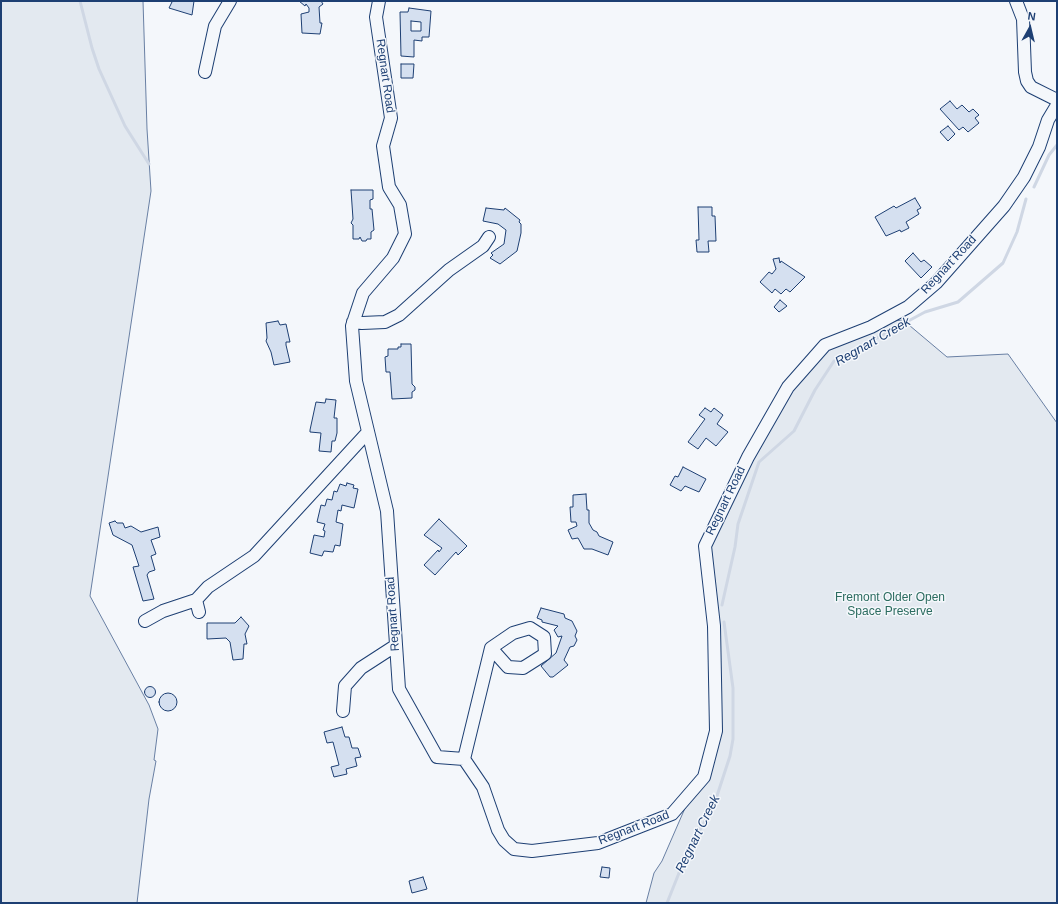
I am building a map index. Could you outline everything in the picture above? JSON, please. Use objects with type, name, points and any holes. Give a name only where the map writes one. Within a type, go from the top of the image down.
[{"type":"street","points":[[205,72],[215,26],[230,1]]},
{"type":"street","name":"Regnart Road","points":[[379,1],[376,17],[391,118],[383,146],[389,187],[400,205],[405,234],[393,258],[363,293],[352,326],[356,382],[387,511],[399,689],[437,757],[464,759],[482,787],[498,830],[504,840],[514,849],[532,851],[598,843],[672,814],[704,777],[716,731],[714,626],[705,546],[748,457],[788,386],[825,345],[871,327],[908,307],[936,283],[1004,206],[1024,178],[1039,147],[1048,120],[1057,105]]},
{"type":"street","points":[[1016,1],[1023,19],[1025,72],[1027,81],[1031,87],[1057,100]]},
{"type":"street","points":[[353,322],[362,324],[385,322],[399,315],[449,270],[483,246],[489,237]]},
{"type":"street","points":[[145,621],[163,611],[196,600],[208,587],[254,556],[368,432]]},
{"type":"street","points":[[196,600],[199,612]]},
{"type":"street","points":[[343,711],[345,686],[361,668],[395,646]]},
{"type":"street","points":[[464,759],[491,648]]},
{"type":"green space","points":[[1,1],[143,1],[147,129],[151,191],[90,596],[149,705],[158,729],[154,760],[156,761],[149,799],[137,903],[1,903]]},
{"type":"green space","name":"Fremont Older Open Space Preserve","points":[[903,320],[947,357],[1008,354],[1057,423],[1057,903],[646,903],[654,873],[662,861],[699,776],[713,730],[706,533],[743,457],[824,342],[872,323]]},
{"type":"building","points":[[169,1],[194,1],[192,15],[169,8],[172,2]]},
{"type":"building","points":[[299,1],[321,1],[323,4],[319,7],[320,23],[322,23],[320,34],[302,33],[301,14],[309,12],[309,8],[306,4],[305,6]]},
{"type":"building","points":[[409,8],[431,11],[429,37],[422,37],[422,41],[414,40],[414,57],[401,56],[400,12],[408,12]],"holes":[[[411,21],[421,22],[421,31],[411,31]]]},
{"type":"building","points":[[401,64],[414,64],[413,78],[401,78]]},
{"type":"building","points":[[950,101],[957,109],[962,105],[969,112],[973,109],[979,115],[975,118],[979,123],[968,132],[963,127],[959,130],[940,109]]},
{"type":"building","points":[[948,126],[955,134],[948,141],[940,132]]},
{"type":"building","points":[[351,190],[373,190],[373,199],[370,200],[370,209],[372,209],[374,230],[371,232],[371,239],[367,239],[366,241],[362,241],[360,237],[359,239],[353,239],[353,225],[351,223],[353,219]]},
{"type":"building","points":[[915,198],[921,208],[917,210],[919,214],[906,222],[909,228],[886,236],[875,217],[894,206],[896,208]]},
{"type":"building","points":[[698,207],[712,207],[712,216],[715,216],[716,241],[708,241],[709,252],[697,252],[696,240],[699,240]]},
{"type":"building","points":[[486,208],[504,210],[505,208],[520,220],[519,222],[521,224],[521,233],[517,251],[500,264],[490,258],[493,255],[491,253],[504,244],[506,230],[498,224],[483,221]]},
{"type":"building","points":[[913,253],[921,262],[924,260],[932,267],[921,278],[905,261]]},
{"type":"building","points":[[779,258],[780,263],[781,261],[805,277],[790,292],[786,289],[781,294],[775,289],[772,293],[760,282],[769,272],[772,274],[776,269],[773,259]]},
{"type":"building","points":[[780,300],[787,306],[779,312],[774,307]]},
{"type":"building","points":[[278,321],[280,325],[286,324],[290,342],[286,342],[286,345],[290,362],[274,365],[271,352],[266,341],[266,323]]},
{"type":"building","points":[[401,344],[411,344],[412,384],[415,387],[415,390],[412,392],[412,398],[392,399],[390,372],[386,372],[385,357],[388,356],[388,349],[398,349],[398,347],[401,347]]},
{"type":"building","points":[[326,399],[336,400],[334,418],[337,418],[337,433],[335,441],[332,441],[331,452],[319,451],[321,433],[310,432],[316,402],[325,403]]},
{"type":"building","points":[[705,408],[711,412],[714,408],[723,415],[717,424],[728,432],[716,446],[706,438],[698,449],[688,442],[705,419],[699,415]]},
{"type":"building","points":[[683,467],[706,479],[699,492],[685,486],[681,491],[670,485],[675,476],[678,477]]},
{"type":"building","points":[[347,483],[354,485],[353,488],[358,489],[354,508],[342,505],[341,511],[338,510],[336,522],[343,524],[340,546],[335,545],[333,552],[324,551],[322,556],[310,553],[314,535],[324,537],[325,531],[323,530],[325,524],[317,522],[321,505],[325,506],[327,499],[332,500],[334,491],[337,492],[340,484],[346,486]]},
{"type":"building","points":[[586,494],[587,510],[589,510],[589,523],[599,536],[613,542],[608,555],[592,549],[584,549],[578,538],[572,539],[568,530],[577,526],[576,522],[571,522],[570,507],[573,507],[573,495]]},
{"type":"building","points":[[439,519],[467,546],[458,555],[456,552],[435,575],[424,565],[438,550],[439,552],[442,548],[424,535]]},
{"type":"building","points":[[115,521],[117,523],[123,523],[125,528],[131,526],[141,532],[158,527],[160,537],[151,540],[156,554],[151,556],[155,570],[149,572],[147,575],[154,599],[143,601],[133,567],[139,566],[132,545],[113,535],[109,523]]},
{"type":"building","points":[[541,608],[564,614],[565,618],[572,621],[577,631],[575,636],[577,640],[574,646],[570,647],[564,660],[568,665],[553,677],[550,677],[541,666],[556,653],[562,636],[558,637],[554,630],[558,626],[542,622],[542,620],[537,618]]},
{"type":"building","points":[[241,617],[249,626],[245,634],[247,644],[244,644],[243,659],[233,660],[230,642],[226,638],[207,639],[207,623],[235,623]]},
{"type":"building","points":[[148,687],[152,687],[154,688],[154,696],[148,697],[145,694],[145,690]]},
{"type":"building","points":[[168,693],[174,696],[177,702],[174,708],[168,711],[162,708],[159,702],[162,696]]},
{"type":"building","points":[[342,727],[345,737],[349,737],[352,748],[358,748],[361,757],[355,758],[357,766],[346,769],[347,774],[334,777],[331,767],[339,765],[333,742],[327,743],[324,732]]},
{"type":"building","points":[[602,867],[610,868],[609,878],[600,877]]},
{"type":"building","points":[[423,877],[427,889],[412,893],[409,881]]},
{"type":"waterway","points":[[80,1],[99,69],[125,126],[149,164]]},
{"type":"waterway","name":"Regnart Creek","points":[[1034,187],[1049,155],[1057,145]]},
{"type":"waterway","name":"Regnart Creek","points":[[722,605],[735,547],[738,524],[759,462],[794,431],[815,390],[834,361],[925,312],[958,302],[1003,263],[1017,232],[1026,199]]},
{"type":"waterway","name":"Regnart Creek","points":[[667,903],[687,853],[714,805],[730,756],[733,739],[733,688],[724,622]]}]
